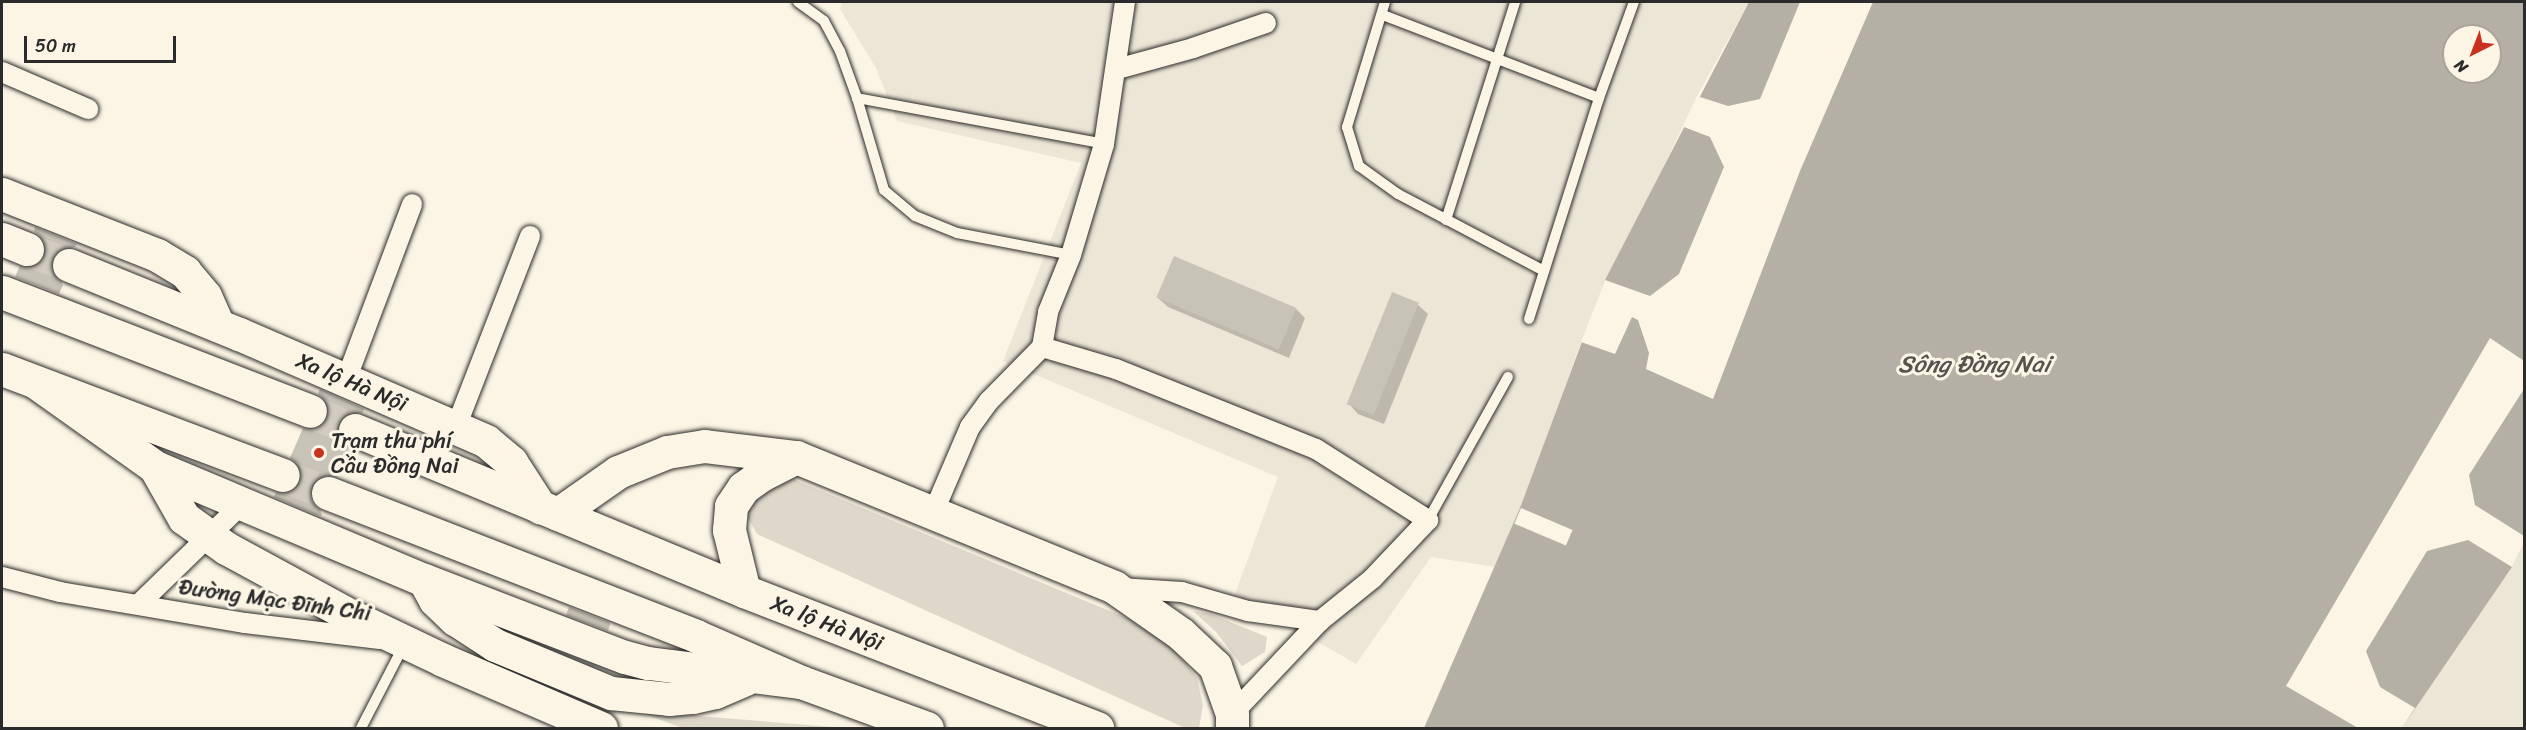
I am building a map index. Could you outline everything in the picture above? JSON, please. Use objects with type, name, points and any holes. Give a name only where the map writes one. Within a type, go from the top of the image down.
[{"type":"highway","points":[[2,194],[157,255],[185,273],[206,296],[218,325]]},
{"type":"highway","name":"Xa lộ Hà Nội","points":[[69,265],[218,325],[486,441],[500,450],[549,511]]},
{"type":"highway","name":"Xa lộ Hà Nội","points":[[2,292],[310,411]]},
{"type":"highway","points":[[2,369],[283,475]]},
{"type":"highway","points":[[37,383],[154,467],[424,580],[435,600],[495,645],[612,693],[669,699],[715,692],[752,676],[801,682]]},
{"type":"highway","name":"Xa lộ Hà Nội","points":[[354,430],[744,591],[1097,729]]},
{"type":"highway","points":[[549,511],[618,472],[668,452],[705,446],[796,457],[934,511],[1114,587],[1181,634],[1215,666],[1232,721]]},
{"type":"highway","points":[[744,591],[729,530],[731,506],[743,488],[761,475],[796,457]]},
{"type":"highway","points":[[154,467],[184,518],[208,536],[355,618],[601,729]]},
{"type":"highway","points":[[328,493],[696,636],[801,682],[927,729]]},
{"type":"street","points":[[934,511],[970,427],[988,400],[1042,347],[1048,312],[1071,255],[1104,144],[1117,69],[1125,2]]},
{"type":"street","points":[[1117,69],[1193,48],[1266,23]]},
{"type":"street","points":[[2,72],[88,109]]},
{"type":"street","points":[[346,380],[412,204]]},
{"type":"street","points":[[456,427],[530,236]]},
{"type":"street","points":[[1042,347],[1116,369],[1316,449],[1428,520],[1372,579],[1320,621],[1232,721]]},
{"type":"street","name":"Đường Mạc Đĩnh Chi","points":[[139,604],[242,504]]},
{"type":"street","name":"Đường Mạc Đĩnh Chi","points":[[2,577],[60,592],[245,623],[405,642]]},
{"type":"street","points":[[1114,587],[1182,592],[1248,611],[1320,621]]},
{"type":"lane","points":[[798,2],[824,21],[840,51],[857,98],[884,190],[915,216],[957,233],[1071,255]]},
{"type":"lane","points":[[1385,2],[1383,15],[1347,127],[1359,166],[1398,194],[1544,271]]},
{"type":"lane","points":[[1446,220],[1515,2]]},
{"type":"lane","points":[[1529,319],[1599,98],[1634,2]]},
{"type":"lane","points":[[1383,15],[1599,98]]},
{"type":"lane","points":[[857,98],[1104,144]]},
{"type":"lane","points":[[1428,520],[1508,377]]},
{"type":"lane","points":[[361,729],[405,642]]},
{"type":"shaded area","points":[[842,2],[1749,2],[1697,96],[1581,342],[1521,508],[1495,567],[1431,557],[1356,664],[1235,594],[1278,477],[1003,361],[1081,163],[897,121],[876,68],[840,9]]},
{"type":"shaded area","points":[[775,479],[793,479],[1136,622],[1174,649],[1197,678],[1203,705],[1199,728],[1185,728],[757,534],[747,516],[750,503]]},
{"type":"shaded area","points":[[2524,543],[2524,728],[2402,728],[2512,567]]},
{"type":"shaded area","points":[[1193,611],[1211,614],[1267,637],[1265,652],[1242,666],[1216,632]]},
{"type":"shaded area","points":[[637,711],[846,728],[682,728]]},
{"type":"water","name":"Sông Đồng Nai","points":[[1749,2],[2524,2],[2524,543],[2512,567],[2402,728],[1424,728],[1520,508],[1605,280]]},
{"type":"pier","points":[[1800,2],[1873,2],[1800,171],[1713,399],[1646,369],[1649,353],[1638,320],[1632,317],[1615,354],[1581,342],[1605,280],[1650,296],[1679,274],[1724,167],[1710,137],[1684,127],[1697,96],[1728,106],[1760,99]]},
{"type":"pier","points":[[2490,338],[2524,361],[2524,389],[2469,475],[2475,505],[2524,536],[2524,543],[2512,567],[2468,540],[2427,551],[2366,651],[2380,687],[2415,708],[2402,728],[2358,728],[2286,686]]},
{"type":"pier","points":[[1521,508],[1573,530],[1566,546],[1514,524]]},
{"type":"building","points":[[35,227],[77,244],[75,247],[58,250],[51,259],[54,276],[62,282],[57,293],[15,277],[20,266],[29,268],[38,264],[45,255],[45,246],[41,237],[34,231]]},
{"type":"building","points":[[1174,256],[1296,308],[1279,349],[1156,297]]},
{"type":"building","points":[[1392,292],[1419,303],[1374,415],[1347,404]]},
{"type":"building","points":[[320,389],[364,409],[362,413],[353,411],[344,415],[338,422],[337,433],[341,442],[347,447],[335,476],[325,475],[316,479],[311,486],[310,496],[314,505],[321,510],[319,516],[274,497],[276,492],[285,494],[294,490],[300,482],[301,471],[298,464],[290,458],[303,428],[313,429],[321,426],[327,418],[328,408],[325,400],[318,394]]},
{"type":"building","points":[[569,607],[610,623],[607,630],[566,614]]},
{"type":"tunnel","points":[[27,249],[69,265]]},
{"type":"tunnel","points":[[310,411],[355,430]]},
{"type":"tunnel","points":[[283,475],[328,493]]},
{"type":"place","name":"Trạm thu phí Cầu Đồng Nai","points":[[319,453]]}]
